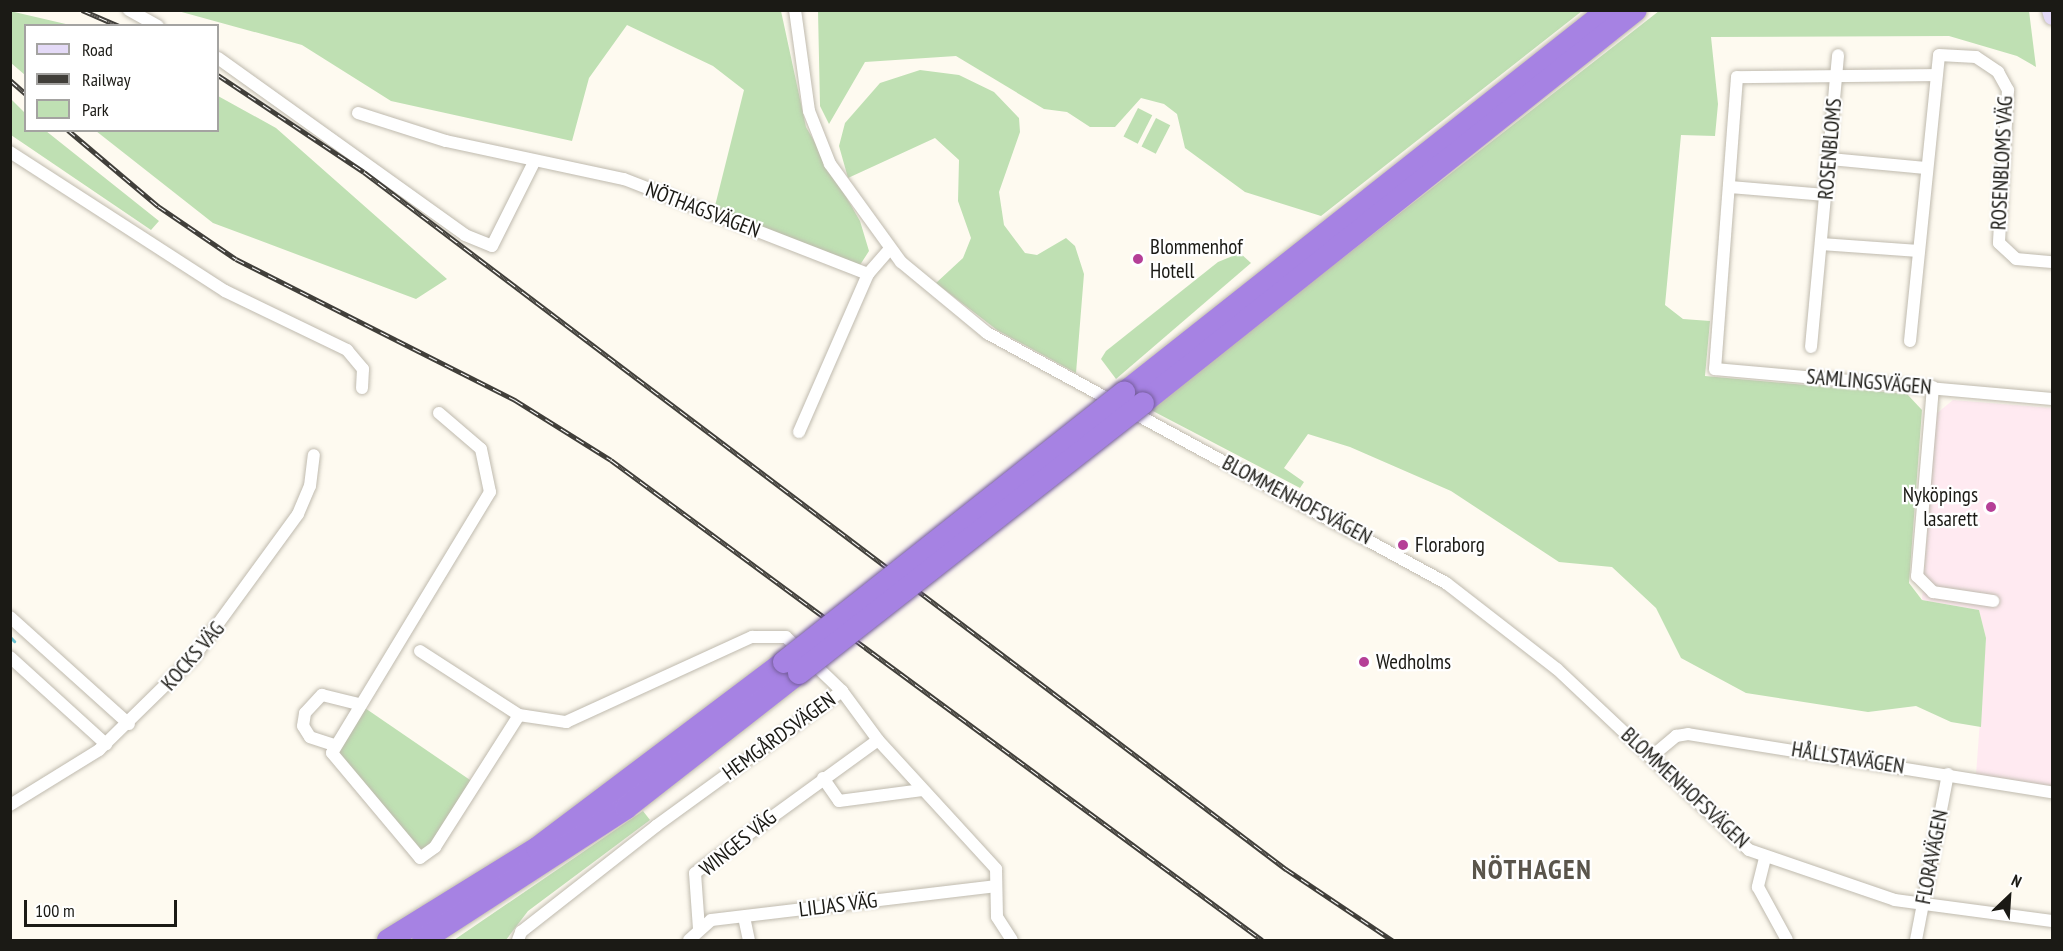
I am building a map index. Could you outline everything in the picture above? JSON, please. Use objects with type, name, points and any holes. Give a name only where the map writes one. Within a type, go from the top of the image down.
[{"type":"highway","points":[[1134,398],[1608,10]]},
{"type":"highway","points":[[423,940],[626,807],[791,667],[1134,398],[1636,10]]},
{"type":"highway","points":[[388,940],[537,848],[791,667]]},
{"type":"main road","points":[[2050,10],[2052,17]]},
{"type":"street","points":[[129,10],[154,24]]},
{"type":"street","name":"BLOMMENHOFSVÄGEN","points":[[795,10],[812,123],[839,179],[890,249],[987,333],[1446,583],[1542,656],[1651,757],[1722,828],[1765,858],[1871,894],[1922,904],[2052,921]]},
{"type":"street","name":"ROSENBLOMS","points":[[1811,347],[1838,55]]},
{"type":"street","name":"ROSENBLOMS VÄG","points":[[1910,340],[1939,55],[1976,57],[1998,72],[2008,90],[1999,243],[2016,259],[2052,262]]},
{"type":"street","points":[[219,59],[465,235],[492,246],[534,162]]},
{"type":"street","points":[[1826,195],[1730,186],[1737,77],[1936,75]]},
{"type":"street","name":"NÖTHAGSVÄGEN","points":[[358,113],[388,126],[534,162],[624,179],[868,274]]},
{"type":"street","points":[[10,152],[233,296],[347,350],[363,369],[362,387]]},
{"type":"street","points":[[1830,159],[1926,168]]},
{"type":"street","name":"SAMLINGSVÄGEN","points":[[1730,186],[1715,369],[2052,399]]},
{"type":"street","points":[[1821,244],[1919,251]]},
{"type":"street","points":[[799,432],[868,274],[890,249]]},
{"type":"street","points":[[1933,387],[1917,576],[1933,592],[1993,601]]},
{"type":"street","points":[[439,413],[481,449],[489,492],[334,745],[335,761],[420,858],[435,847],[519,715]]},
{"type":"street","name":"KOCKS VÄG","points":[[10,805],[106,744],[129,724],[193,658],[247,590],[298,514],[310,486],[314,455]]},
{"type":"street","points":[[10,616],[129,724]]},
{"type":"street","name":"HEMGÅRDSVÄGEN","points":[[420,651],[519,715],[539,721],[580,719],[752,637],[774,634],[796,644],[842,691],[656,826],[520,932],[518,940]]},
{"type":"street","points":[[10,657],[106,744]]},
{"type":"street","points":[[842,691],[878,740],[996,869],[996,917],[1012,940]]},
{"type":"street","points":[[334,745],[310,737],[305,713],[322,695],[359,704]]},
{"type":"street","name":"HÅLLSTAVÄGEN","points":[[1651,757],[1676,736],[1688,734],[2052,792]]},
{"type":"street","name":"WINGES VÄG","points":[[699,929],[695,873],[878,740]]},
{"type":"street","name":"FLORAVÄGEN","points":[[1916,940],[1948,774]]},
{"type":"street","points":[[823,778],[839,801],[922,790]]},
{"type":"street","points":[[1765,858],[1758,887],[1787,940]]},
{"type":"street","name":"LILJAS VÄG","points":[[689,940],[711,920],[995,886]]},
{"type":"street","points":[[744,917],[749,940]]},
{"type":"shaded area","name":"Nyköpings lasarett","points":[[1953,400],[2052,408],[2052,786],[1976,775],[1986,638],[1979,610],[1922,600],[1936,414]]},
{"type":"green space","points":[[818,10],[1582,11],[1321,216],[1245,192],[1185,148],[1177,114],[1164,104],[1141,98],[1115,127],[1090,127],[1067,112],[1044,109],[956,56],[865,62],[829,124],[820,106]]},
{"type":"green space","points":[[10,11],[66,24],[24,24],[24,74],[11,63]]},
{"type":"green space","points":[[178,11],[781,11],[806,127],[860,221],[869,251],[860,265],[714,210],[744,90],[713,66],[627,25],[589,78],[572,141],[391,101],[302,45]]},
{"type":"green space","points":[[1659,11],[2029,11],[2036,67],[2017,56],[1949,36],[1711,37],[1718,104],[1715,136],[1681,135],[1665,305],[1683,319],[1710,321],[1705,376],[1907,394],[1922,410],[1909,583],[1922,600],[1979,610],[1986,638],[1981,727],[1951,722],[1916,706],[1868,712],[1746,693],[1681,658],[1656,608],[1612,567],[1559,562],[1451,491],[1350,447],[1308,434],[1284,468],[1304,482],[1300,488],[1149,409]]},
{"type":"green space","points":[[920,70],[959,75],[994,92],[1019,118],[1020,132],[999,192],[1004,225],[1025,253],[1037,255],[1066,238],[1075,246],[1084,274],[1076,373],[997,330],[936,283],[963,258],[971,238],[958,201],[959,160],[935,138],[848,178],[839,146],[845,123],[880,83]]},
{"type":"green space","points":[[219,97],[276,128],[447,279],[416,299],[213,223],[97,132],[219,132]]},
{"type":"green space","points":[[11,99],[24,112],[24,132],[47,132],[159,221],[151,230],[11,135]]},
{"type":"green space","points":[[1138,108],[1152,115],[1138,144],[1123,137]]},
{"type":"green space","points":[[1156,118],[1170,125],[1156,154],[1141,147]]},
{"type":"green space","points":[[1240,253],[1251,263],[1116,379],[1101,359],[1106,351],[1218,262]]},
{"type":"green space","points":[[362,706],[473,782],[442,834],[418,855],[338,760],[337,745]]},
{"type":"green space","points":[[643,811],[650,820],[528,911],[506,940],[454,940]]},
{"type":"waterway","points":[[10,637],[14,641]]},
{"type":"railway","points":[[82,10],[114,24]]},
{"type":"railway","points":[[219,76],[364,172],[1286,869],[1392,940]]},
{"type":"railway","points":[[10,80],[24,92]]},
{"type":"railway","points":[[70,132],[158,206],[236,259],[515,400],[611,460],[1262,940]]},
{"type":"place","name":"Blommenhof Hotell","points":[[1138,259]]},
{"type":"place","name":"Nyköpings lasarett","points":[[1991,507]]},
{"type":"place","name":"Floraborg","points":[[1403,545]]},
{"type":"place","name":"Wedholms","points":[[1364,662]]},
{"type":"district","name":"NÖTHAGEN","points":[[1532,870]]}]
